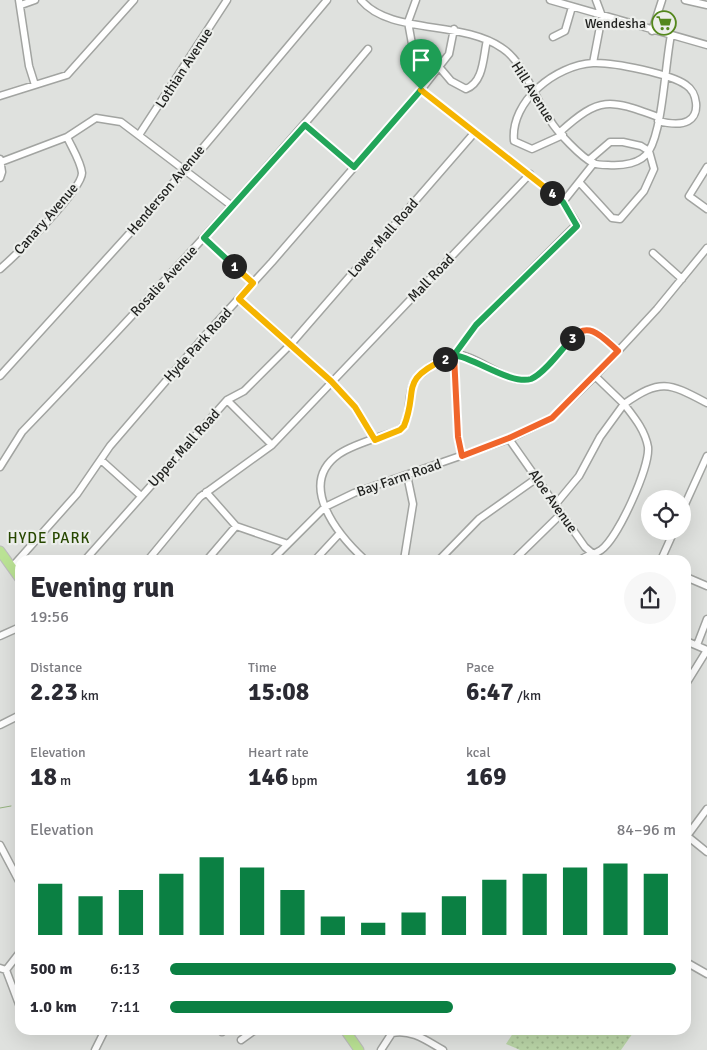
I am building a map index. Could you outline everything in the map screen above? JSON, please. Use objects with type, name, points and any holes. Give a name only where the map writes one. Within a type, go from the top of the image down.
[{"type":"main road","points":[[0,552],[15,572]]},
{"type":"main road","points":[[348,1035],[359,1050]]},
{"type":"street","points":[[35,0],[20,2],[29,66],[35,84]]},
{"type":"street","points":[[0,96],[67,75],[134,0]]},
{"type":"street","name":"Lothian Avenue","points":[[139,135],[227,0]]},
{"type":"street","name":"Henderson Avenue","points":[[0,376],[148,213],[327,0]]},
{"type":"street","name":"Hill Avenue","points":[[361,0],[379,14],[395,21],[454,30],[487,40],[504,48],[523,72],[550,121],[591,161]]},
{"type":"street","points":[[416,0],[408,22],[412,44],[440,66],[457,86],[466,89],[474,86],[479,79],[487,40]]},
{"type":"street","points":[[550,0],[652,31],[707,45]]},
{"type":"street","points":[[594,63],[602,16],[596,0]]},
{"type":"street","points":[[652,31],[662,0]]},
{"type":"street","points":[[685,0],[707,5]]},
{"type":"street","points":[[553,37],[565,31],[572,7]]},
{"type":"street","name":"Hyde Park Road","points":[[23,555],[78,494],[101,460],[196,345],[239,299],[421,90],[449,54],[454,30]]},
{"type":"street","points":[[591,161],[620,166],[638,161],[649,151],[658,119],[671,35]]},
{"type":"street","name":"Rosalie Avenue","points":[[0,467],[22,432],[204,238],[305,125],[368,49]]},
{"type":"street","points":[[594,63],[665,75],[687,86],[694,93],[696,104],[693,116],[688,121],[679,124],[658,119],[634,108],[600,104],[589,108],[561,133],[532,149],[514,141],[512,130],[524,102],[533,91],[552,77],[594,63]]},
{"type":"street","points":[[360,555],[340,533],[324,507],[320,491],[320,478],[327,464],[340,453],[400,430],[404,426],[414,382],[432,365],[454,355],[476,325],[577,226],[563,202],[530,174],[421,90]]},
{"type":"street","points":[[0,178],[0,160],[67,137],[96,118],[121,122],[232,206]]},
{"type":"street","points":[[305,125],[354,167]]},
{"type":"street","name":"Lower Mall Road","points":[[291,344],[475,132]]},
{"type":"street","name":"Canary Avenue","points":[[0,269],[55,213],[79,182],[82,174],[80,166],[67,137]]},
{"type":"street","points":[[563,202],[580,183],[591,161],[610,142],[632,144],[649,151],[653,161],[652,177],[620,220],[612,218],[580,183]]},
{"type":"street","points":[[707,167],[689,196],[707,209]]},
{"type":"street","name":"Mall Road","points":[[152,555],[200,497],[272,445],[530,174]]},
{"type":"street","points":[[204,238],[253,283]]},
{"type":"street","name":"Bay Farm Road","points":[[277,555],[324,507],[354,493],[509,438],[552,418],[618,351],[707,248]]},
{"type":"street","points":[[653,253],[682,279]]},
{"type":"street","points":[[239,299],[331,381],[355,407],[375,440]]},
{"type":"street","points":[[454,355],[463,356],[520,379],[531,379],[541,372],[577,333],[583,330],[597,332],[618,351]]},
{"type":"street","name":"Upper Mall Road","points":[[89,555],[227,400],[244,391],[291,344]]},
{"type":"street","points":[[454,355],[458,437],[462,456]]},
{"type":"street","points":[[592,554],[600,550],[618,530],[639,482],[648,449],[644,433],[624,404],[595,376]]},
{"type":"street","points":[[555,505],[579,476],[600,437],[624,404],[643,391],[662,385],[681,389],[707,403]]},
{"type":"street","points":[[227,400],[272,445]]},
{"type":"street","name":"Aloe Avenue","points":[[509,438],[560,514],[592,554]]},
{"type":"street","points":[[691,491],[707,456]]},
{"type":"street","points":[[101,460],[141,496]]},
{"type":"street","points":[[405,555],[413,504],[407,475]]},
{"type":"street","points":[[444,555],[479,519],[537,478]]},
{"type":"street","points":[[206,492],[236,526],[288,544]]},
{"type":"street","points":[[519,555],[560,514]]},
{"type":"street","points":[[211,555],[236,526]]},
{"type":"street","points":[[320,555],[340,533]]},
{"type":"street","points":[[663,555],[670,540]]},
{"type":"street","name":"Hyde Park Road","points":[[12,567],[15,564]]},
{"type":"street","points":[[691,579],[707,586]]},
{"type":"street","points":[[697,645],[707,619]]},
{"type":"street","points":[[0,636],[15,629]]},
{"type":"street","points":[[691,643],[707,650],[691,676]]},
{"type":"street","points":[[0,726],[15,718]]},
{"type":"street","points":[[691,830],[707,809]]},
{"type":"street","points":[[691,838],[707,852]]},
{"type":"street","points":[[0,845],[15,874]]},
{"type":"street","points":[[15,957],[3,969],[15,996]]},
{"type":"street","points":[[691,965],[707,974]]},
{"type":"street","points":[[95,1050],[102,1035]]},
{"type":"street","points":[[241,1040],[248,1035]]},
{"type":"street","points":[[381,1050],[390,1035]]},
{"type":"street","points":[[418,1035],[443,1050]]},
{"type":"green space","points":[[512,1035],[632,1035],[621,1050],[520,1050],[506,1044]]},
{"type":"waterway","points":[[0,808],[11,806]]},
{"type":"place","name":"Wendesha","points":[[664,23]]},
{"type":"district","name":"HYDE PARK","points":[[49,538]]},
{"type":"route","points":[[421,90],[354,167],[305,125],[204,238],[253,283],[239,299],[331,381],[355,407],[375,440],[400,430],[404,426],[407,419],[410,392],[414,382],[432,365],[454,355],[455,401],[458,437],[462,456],[509,438],[552,418],[618,351],[597,332],[583,330],[577,333],[541,372],[531,379],[513,378],[463,356],[454,355],[476,325],[577,224],[563,202],[530,174],[421,90]]}]
